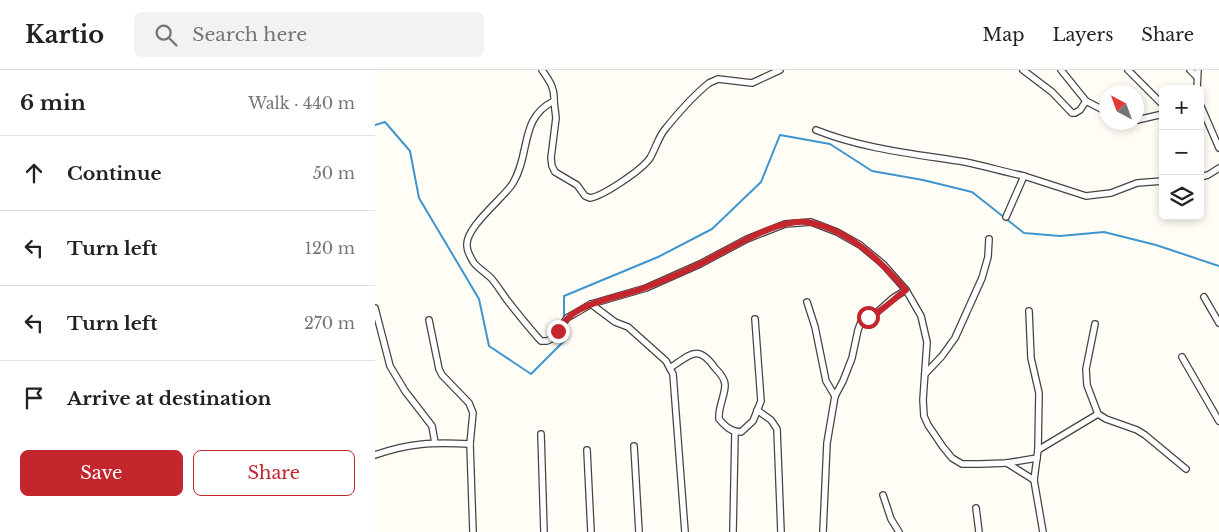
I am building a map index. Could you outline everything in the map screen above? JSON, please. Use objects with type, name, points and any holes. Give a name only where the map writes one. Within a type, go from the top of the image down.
[{"type":"street","points":[[542,70],[553,86],[557,118],[551,158],[552,166],[555,172],[577,185],[585,196],[590,198],[596,198],[605,193],[649,160],[656,143],[666,128],[709,83],[718,79],[752,83],[780,70]]},
{"type":"street","points":[[1023,70],[1051,92],[1072,113],[1080,110],[1086,101]]},
{"type":"street","points":[[1061,70],[1086,101],[1099,108]]},
{"type":"street","points":[[1128,70],[1159,101]]},
{"type":"street","points":[[1190,70],[1197,77]]},
{"type":"street","points":[[1197,85],[1198,70]]},
{"type":"street","points":[[554,101],[543,106],[536,113],[528,133],[522,165],[514,182],[477,224],[466,244],[468,253],[475,264],[492,279],[541,342],[553,338],[567,318],[591,304],[646,288],[700,264],[747,239],[785,224],[811,222],[837,232],[860,245],[883,264],[906,290],[921,316],[927,342],[923,400],[924,416],[928,425],[952,458],[962,464],[1007,463],[1037,458]]},
{"type":"street","points":[[1204,114],[1219,148]]},
{"type":"street","points":[[1144,118],[1159,115]]},
{"type":"street","points":[[815,130],[837,138],[909,154],[967,163],[1024,176],[1086,196],[1111,193],[1137,183],[1159,181]]},
{"type":"street","points":[[1204,176],[1219,168]]},
{"type":"street","points":[[1006,217],[1024,176]]},
{"type":"street","points":[[925,374],[942,356],[955,338],[982,278],[989,257],[989,240]]},
{"type":"street","points":[[823,532],[827,444],[835,396],[852,358],[861,322],[875,314],[893,298],[906,290]]},
{"type":"street","points":[[1204,297],[1219,324]]},
{"type":"street","points":[[807,302],[815,327],[826,380],[835,396]]},
{"type":"street","points":[[591,304],[615,322],[628,328],[671,368],[685,532]]},
{"type":"street","points":[[375,308],[389,366],[405,391],[432,426],[435,443]]},
{"type":"street","points":[[1029,311],[1031,358],[1039,393],[1038,450],[1034,480],[1043,532]]},
{"type":"street","points":[[671,368],[695,353],[702,354],[709,359],[724,379],[725,385],[719,419],[726,427],[735,432],[741,432],[753,421],[762,394],[755,319]]},
{"type":"street","points":[[429,320],[439,369],[442,375],[472,408],[470,444],[473,532]]},
{"type":"street","points":[[1095,324],[1086,369],[1087,384],[1098,414],[1106,419],[1137,430],[1186,469]]},
{"type":"street","points":[[1182,357],[1219,421]]},
{"type":"street","points":[[757,410],[771,420],[777,429],[781,532]]},
{"type":"street","points":[[1038,450],[1098,414]]},
{"type":"street","points":[[733,532],[735,432]]},
{"type":"street","points":[[541,434],[544,532]]},
{"type":"street","points":[[375,455],[405,446],[435,443],[470,444]]},
{"type":"street","points":[[635,446],[639,532]]},
{"type":"street","points":[[587,450],[591,532]]},
{"type":"street","points":[[1007,463],[1034,480]]},
{"type":"street","points":[[883,495],[891,519],[899,532]]},
{"type":"street","points":[[976,508],[979,532]]},
{"type":"waterway","points":[[375,125],[385,122],[410,151],[419,198],[479,299],[489,346],[531,374],[564,341],[564,326]]},
{"type":"waterway","points":[[564,319],[564,296],[658,257],[712,229],[761,182],[780,135],[830,144],[872,171],[923,180],[972,192],[1024,233],[1060,236],[1104,232],[1156,245],[1219,266]]},
{"type":"route","points":[[558,331],[567,318],[591,304],[646,288],[700,264],[747,239],[785,224],[811,222],[837,232],[860,245],[883,264],[906,290],[893,298],[875,314],[868,317]]}]
